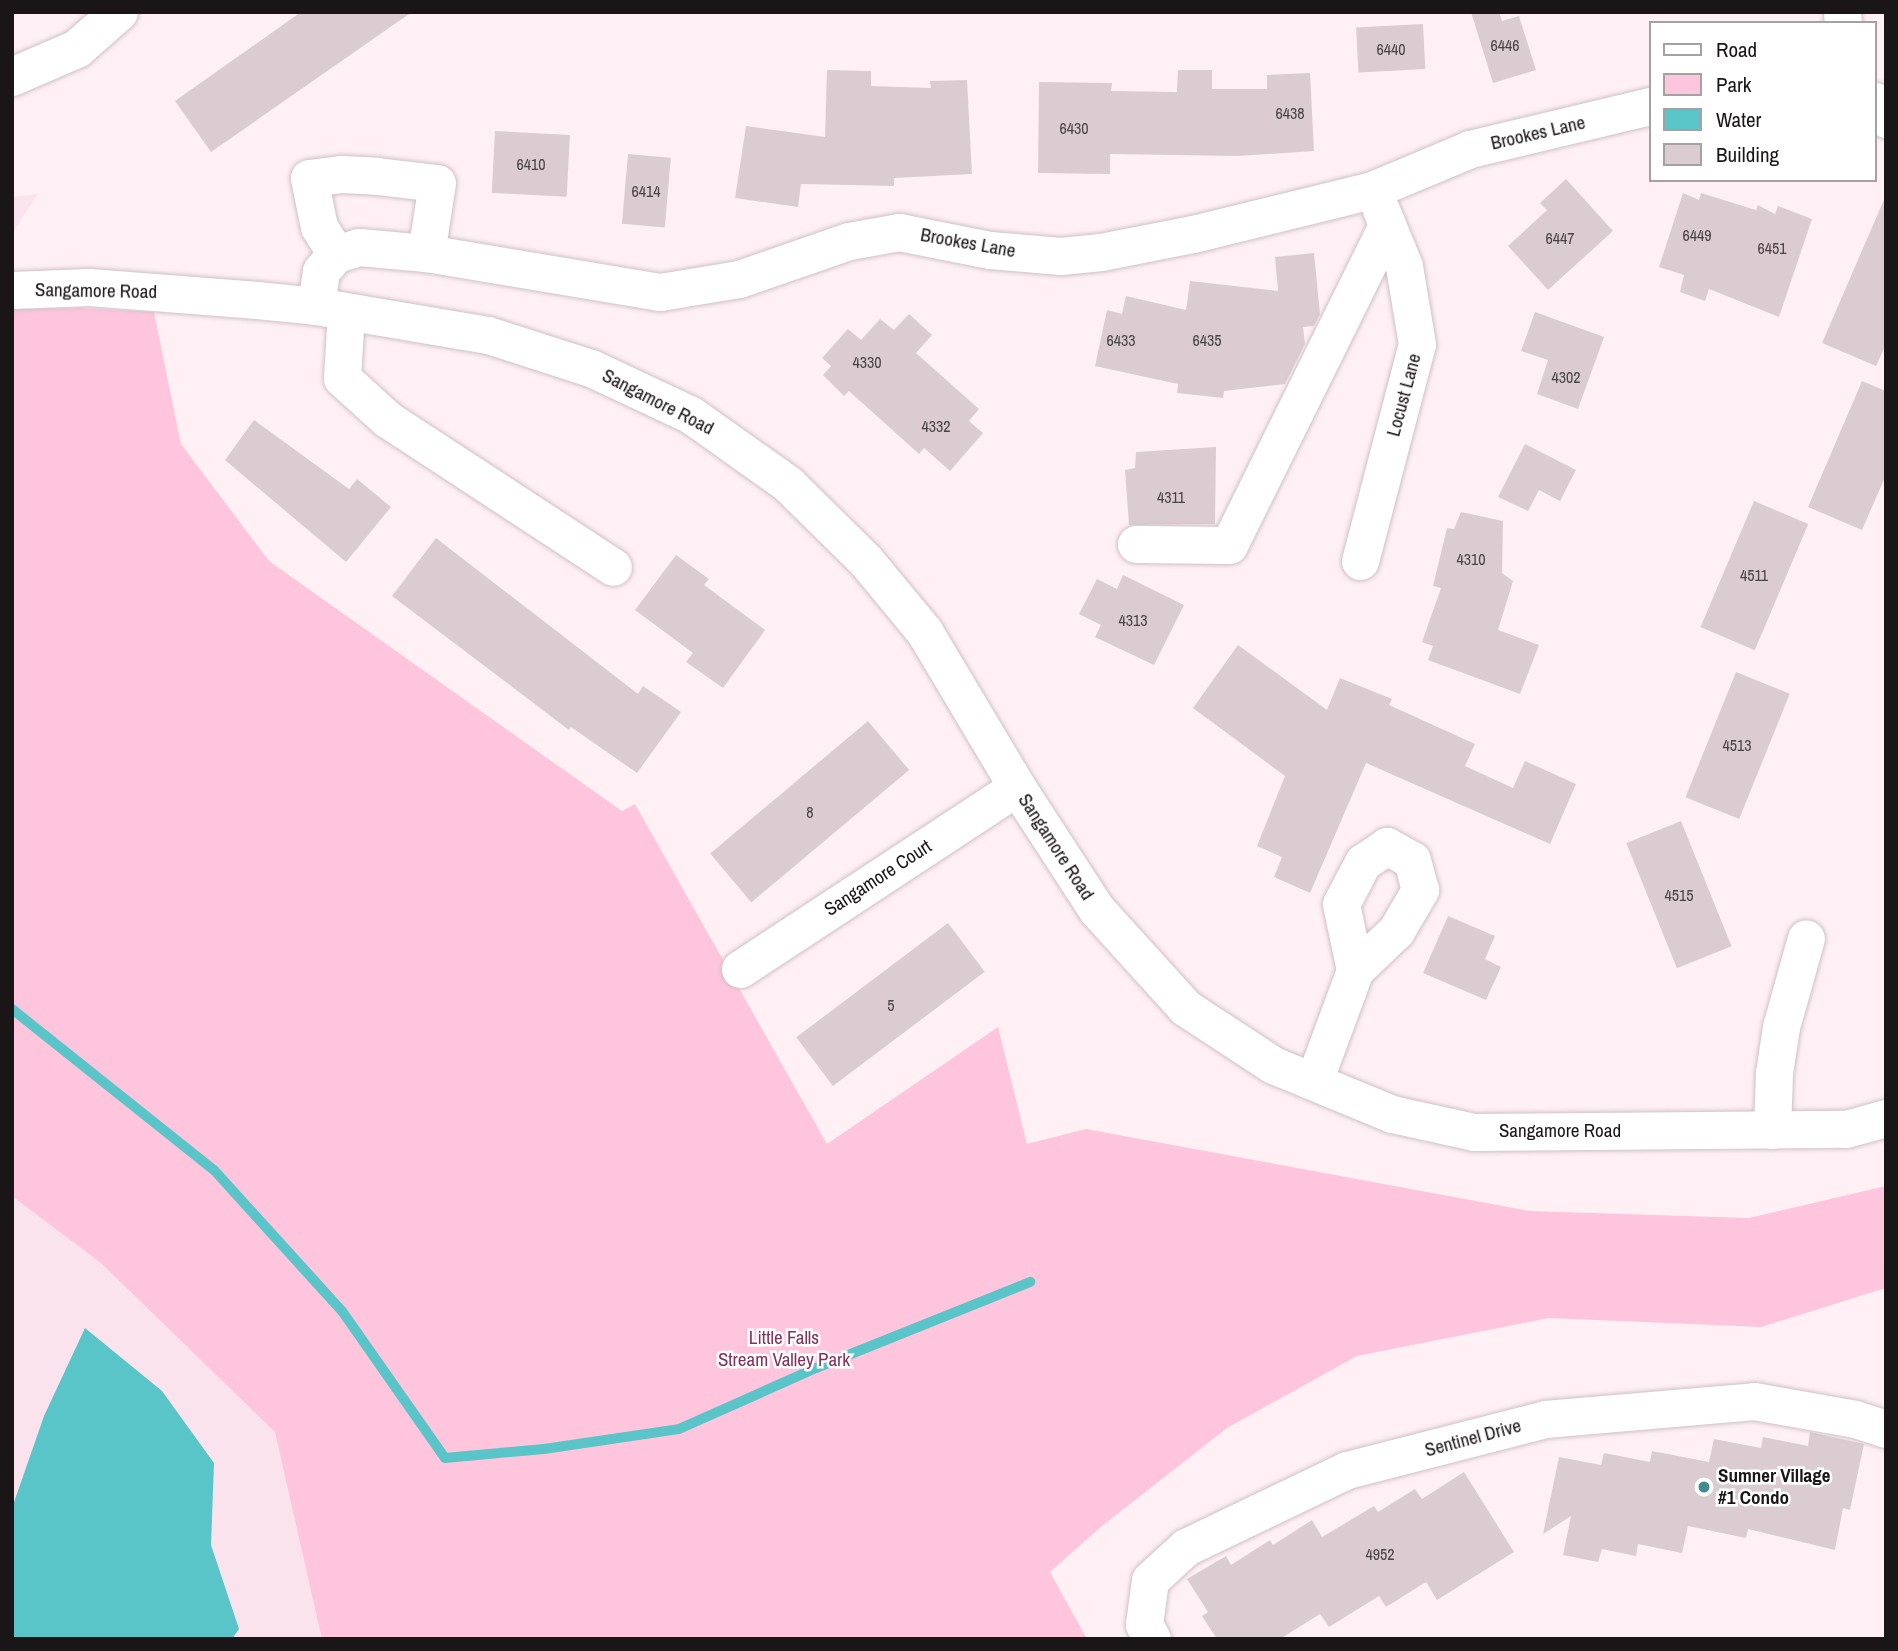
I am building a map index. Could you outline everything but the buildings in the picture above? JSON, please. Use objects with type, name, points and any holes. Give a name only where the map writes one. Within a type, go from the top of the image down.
[{"type":"main road","points":[[12,77],[77,49],[119,12]]},
{"type":"street","name":"Brookes Lane","points":[[336,254],[359,247],[426,253],[660,292],[739,279],[849,241],[899,232],[990,250],[1060,256],[1101,252],[1193,234],[1372,190],[1470,149],[1650,106]]},
{"type":"street","points":[[426,253],[438,183],[342,174],[309,178],[319,227],[336,254],[321,271],[331,309],[342,377],[387,419],[613,567]]},
{"type":"street","name":"Locust Lane","points":[[1360,561],[1417,344],[1404,266],[1372,190]]},
{"type":"street","points":[[1136,544],[1229,545],[1387,225]]},
{"type":"street","name":"Sangamore Road","points":[[12,290],[89,287],[152,290],[331,309],[488,335],[545,351],[648,392],[691,415],[743,449],[828,521],[924,631],[1017,786],[1097,911],[1186,1008],[1273,1065],[1392,1114],[1474,1132],[1846,1129],[1886,1118]]},
{"type":"street","name":"Sangamore Court","points":[[740,969],[1017,786]]},
{"type":"street","points":[[1772,1130],[1774,1073],[1781,1027],[1806,938]]},
{"type":"street","points":[[1314,1082],[1355,970]]},
{"type":"street","name":"Sentinel Drive","points":[[1152,1639],[1144,1624],[1150,1580],[1186,1547],[1347,1470],[1545,1419],[1755,1401],[1855,1419],[1886,1429]]},
{"type":"shaded area","points":[[38,194],[12,233],[12,197]]},
{"type":"shaded area","points":[[12,990],[420,1420],[373,1639],[12,1639]]},
{"type":"green space","name":"Little Falls Stream Valley Park","points":[[82,308],[154,312],[181,444],[269,561],[622,811],[635,804],[827,1144],[998,1027],[1027,1144],[1086,1129],[1530,1211],[1749,1218],[1886,1186],[1886,1288],[1761,1327],[1549,1318],[1357,1356],[1227,1428],[1102,1526],[1050,1572],[1087,1639],[322,1639],[275,1432],[101,1263],[12,1196],[12,309]]},
{"type":"water","points":[[85,1328],[162,1391],[214,1463],[211,1545],[239,1629],[232,1639],[12,1639],[12,1508],[44,1416]]},
{"type":"waterway","points":[[12,1009],[214,1170],[342,1311],[445,1458],[544,1449],[679,1429],[816,1368],[1030,1282]]},
{"type":"place","name":"Sumner Village #1 Condo","points":[[1704,1487]]}]
